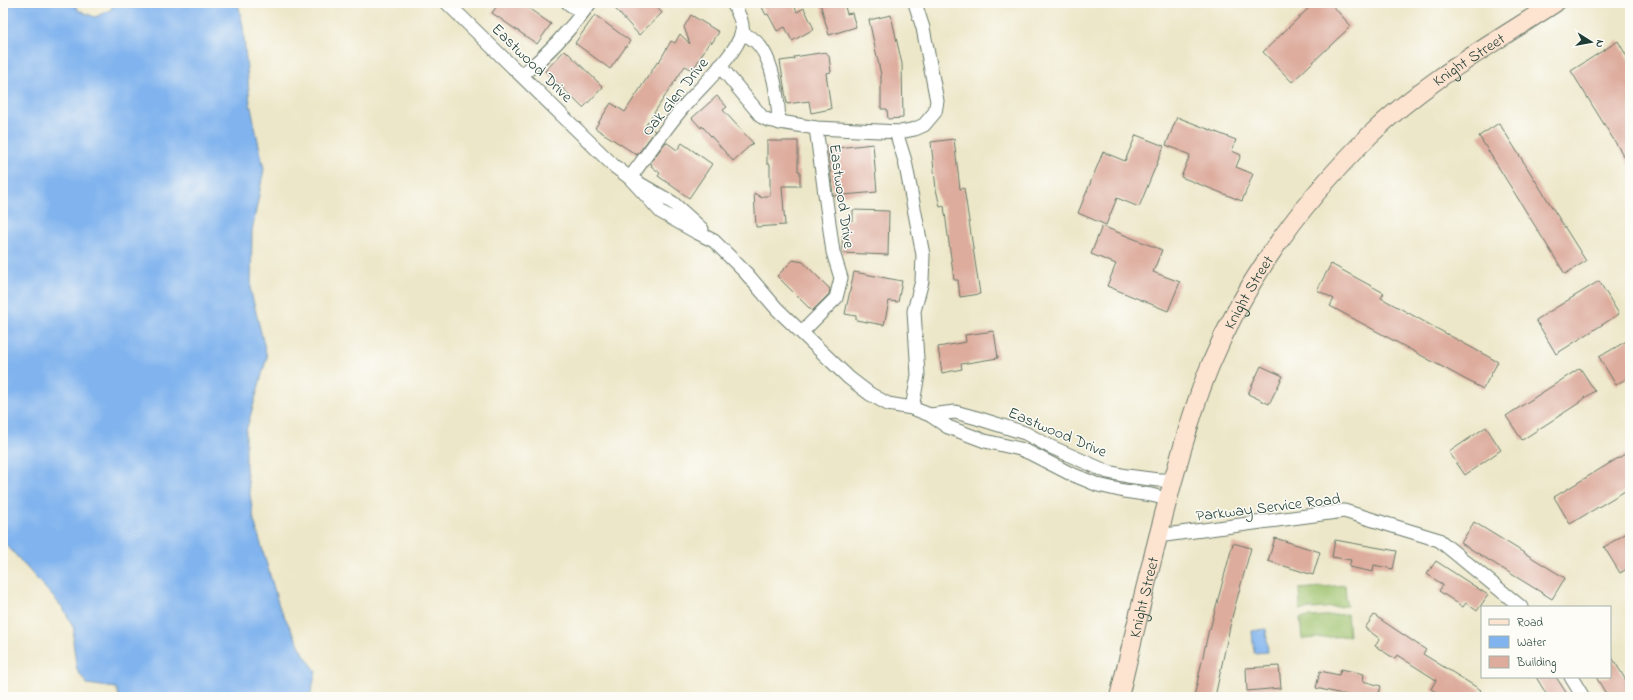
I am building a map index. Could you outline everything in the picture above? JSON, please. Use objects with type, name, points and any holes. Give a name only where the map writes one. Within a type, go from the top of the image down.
[{"type":"street","name":"Eastwood Drive","points":[[447,3],[614,166],[630,178],[661,212],[714,241],[746,273],[777,309],[849,378],[870,394],[888,404],[912,408],[930,415],[948,428],[994,444],[1020,449],[1069,474],[1098,485],[1168,499]]},
{"type":"street","points":[[522,75],[544,57],[586,8],[568,3]]},
{"type":"street","points":[[733,3],[742,24],[741,34],[747,35],[765,52],[772,73],[778,105],[779,123]]},
{"type":"street","name":"Eastwood Drive","points":[[802,332],[836,298],[841,278],[833,252],[816,128],[896,132],[915,129],[924,125],[930,119],[937,106],[923,28],[915,3]]},
{"type":"street","name":"Knight Street","points":[[1119,697],[1158,536],[1196,401],[1206,374],[1240,304],[1273,250],[1322,187],[1371,134],[1427,87],[1555,3]]},
{"type":"street","name":"Oak Glen Drive","points":[[630,178],[680,111],[720,66],[738,43],[741,34]]},
{"type":"street","points":[[720,66],[762,117],[779,123],[816,128]]},
{"type":"street","points":[[896,132],[905,161],[923,255],[922,281],[914,311],[918,375],[912,408]]},
{"type":"street","name":"Eastwood Drive","points":[[930,415],[955,412],[1025,433],[1108,472],[1158,480],[1173,480]]},
{"type":"street","name":"Parkway Service Road","points":[[1158,536],[1344,511],[1439,540],[1520,606]]},
{"type":"street","points":[[1573,678],[1583,697]]},
{"type":"green space","points":[[1345,585],[1347,606],[1300,610],[1299,589]]},
{"type":"green space","points":[[1347,614],[1349,636],[1302,639],[1300,618]]},
{"type":"water","points":[[3,3],[74,3],[78,10],[95,17],[112,9],[111,3],[238,3],[243,26],[250,103],[264,169],[252,231],[251,292],[267,357],[246,431],[246,469],[254,520],[279,606],[305,656],[316,671],[310,697],[119,697],[116,688],[87,684],[77,670],[73,642],[74,629],[63,608],[3,541]]},
{"type":"water","points":[[1266,629],[1268,652],[1254,653],[1252,631]]},
{"type":"building","points":[[499,3],[521,3],[551,24],[537,44],[492,13]]},
{"type":"building","points":[[610,3],[653,3],[662,13],[639,35]]},
{"type":"building","points":[[760,3],[793,3],[797,12],[804,8],[814,29],[792,41],[785,27],[777,31]]},
{"type":"building","points":[[820,3],[844,3],[847,14],[852,13],[856,27],[829,35]]},
{"type":"building","points":[[1314,3],[1330,3],[1351,26],[1292,82],[1263,52]]},
{"type":"building","points":[[595,15],[630,41],[610,69],[575,43]]},
{"type":"building","points":[[691,15],[719,32],[712,43],[710,41],[693,70],[685,66],[646,125],[655,131],[637,155],[595,128],[611,103],[625,112],[658,61],[659,62],[671,41],[675,43],[680,34],[690,44],[684,27]]},
{"type":"building","points":[[891,15],[902,64],[903,118],[888,119],[887,109],[881,109],[881,75],[869,20]]},
{"type":"building","points":[[1618,41],[1630,62],[1630,166],[1571,71]]},
{"type":"building","points":[[565,50],[603,87],[583,108],[545,71]]},
{"type":"building","points":[[826,52],[829,56],[831,72],[826,73],[831,109],[811,113],[809,101],[787,104],[780,61],[795,59],[794,57]]},
{"type":"building","points":[[717,96],[727,107],[723,110],[753,143],[733,161],[702,126],[701,128],[692,118]]},
{"type":"building","points":[[1177,117],[1236,140],[1232,151],[1241,155],[1236,167],[1253,174],[1242,201],[1181,177],[1190,155],[1166,145]]},
{"type":"building","points":[[1499,123],[1586,261],[1565,274],[1479,136]]},
{"type":"building","points":[[1136,135],[1164,146],[1139,207],[1117,198],[1106,225],[1078,213],[1103,152],[1125,161]]},
{"type":"building","points":[[954,139],[960,189],[964,188],[980,294],[960,297],[958,280],[954,280],[944,206],[940,207],[936,189],[931,142]]},
{"type":"building","points":[[767,141],[798,141],[798,171],[800,171],[800,186],[782,186],[785,225],[756,227],[754,193],[762,198],[763,196],[770,196],[770,164],[767,164]]},
{"type":"building","points":[[666,142],[677,150],[682,143],[712,164],[689,198],[658,176],[660,173],[651,166],[652,164],[650,163]]},
{"type":"building","points":[[873,144],[877,192],[833,196],[828,149]]},
{"type":"building","points":[[853,210],[889,211],[888,255],[842,253],[843,220],[853,220]]},
{"type":"building","points":[[1102,226],[1162,250],[1153,272],[1180,282],[1168,311],[1107,286],[1116,264],[1091,254]]},
{"type":"building","points":[[793,260],[803,262],[830,289],[829,294],[812,311],[777,276]]},
{"type":"building","points":[[1331,264],[1384,293],[1381,298],[1498,362],[1483,389],[1330,306],[1334,299],[1317,290]]},
{"type":"building","points":[[854,272],[902,281],[898,302],[889,301],[884,325],[856,320],[856,316],[845,314]]},
{"type":"building","points":[[1599,281],[1619,314],[1556,354],[1536,320]]},
{"type":"building","points":[[994,331],[998,358],[961,364],[962,369],[942,373],[938,347],[966,342],[965,335]]},
{"type":"building","points":[[1630,339],[1630,376],[1616,385],[1599,357]]},
{"type":"building","points":[[1261,366],[1283,376],[1269,404],[1248,394]]},
{"type":"building","points":[[1580,368],[1595,391],[1522,440],[1506,416]]},
{"type":"building","points":[[1486,427],[1501,450],[1465,475],[1449,452]]},
{"type":"building","points":[[1630,451],[1630,488],[1570,524],[1554,497]]},
{"type":"building","points":[[1474,522],[1565,578],[1552,599],[1461,543]]},
{"type":"building","points":[[1630,531],[1630,567],[1620,573],[1604,547]]},
{"type":"building","points":[[1275,538],[1320,552],[1313,575],[1268,561]]},
{"type":"building","points":[[1335,540],[1397,551],[1393,569],[1374,565],[1373,572],[1349,567],[1351,560],[1332,557]]},
{"type":"building","points":[[1233,543],[1251,548],[1232,617],[1215,697],[1194,697],[1209,629]]},
{"type":"building","points":[[1436,561],[1488,595],[1477,611],[1466,603],[1463,607],[1439,591],[1443,585],[1427,574]]},
{"type":"building","points":[[1374,615],[1426,650],[1423,654],[1481,690],[1477,697],[1444,697],[1431,689],[1436,680],[1397,655],[1395,659],[1375,646],[1380,639],[1365,628]]},
{"type":"building","points":[[1611,656],[1630,687],[1630,697],[1608,697],[1597,678],[1611,678]]},
{"type":"building","points":[[1279,666],[1281,688],[1247,691],[1246,668]]},
{"type":"building","points":[[1341,669],[1364,674],[1363,681],[1381,686],[1378,697],[1355,697],[1316,688],[1320,671],[1339,675]]},
{"type":"building","points":[[1537,678],[1557,678],[1569,697],[1548,697]]}]
